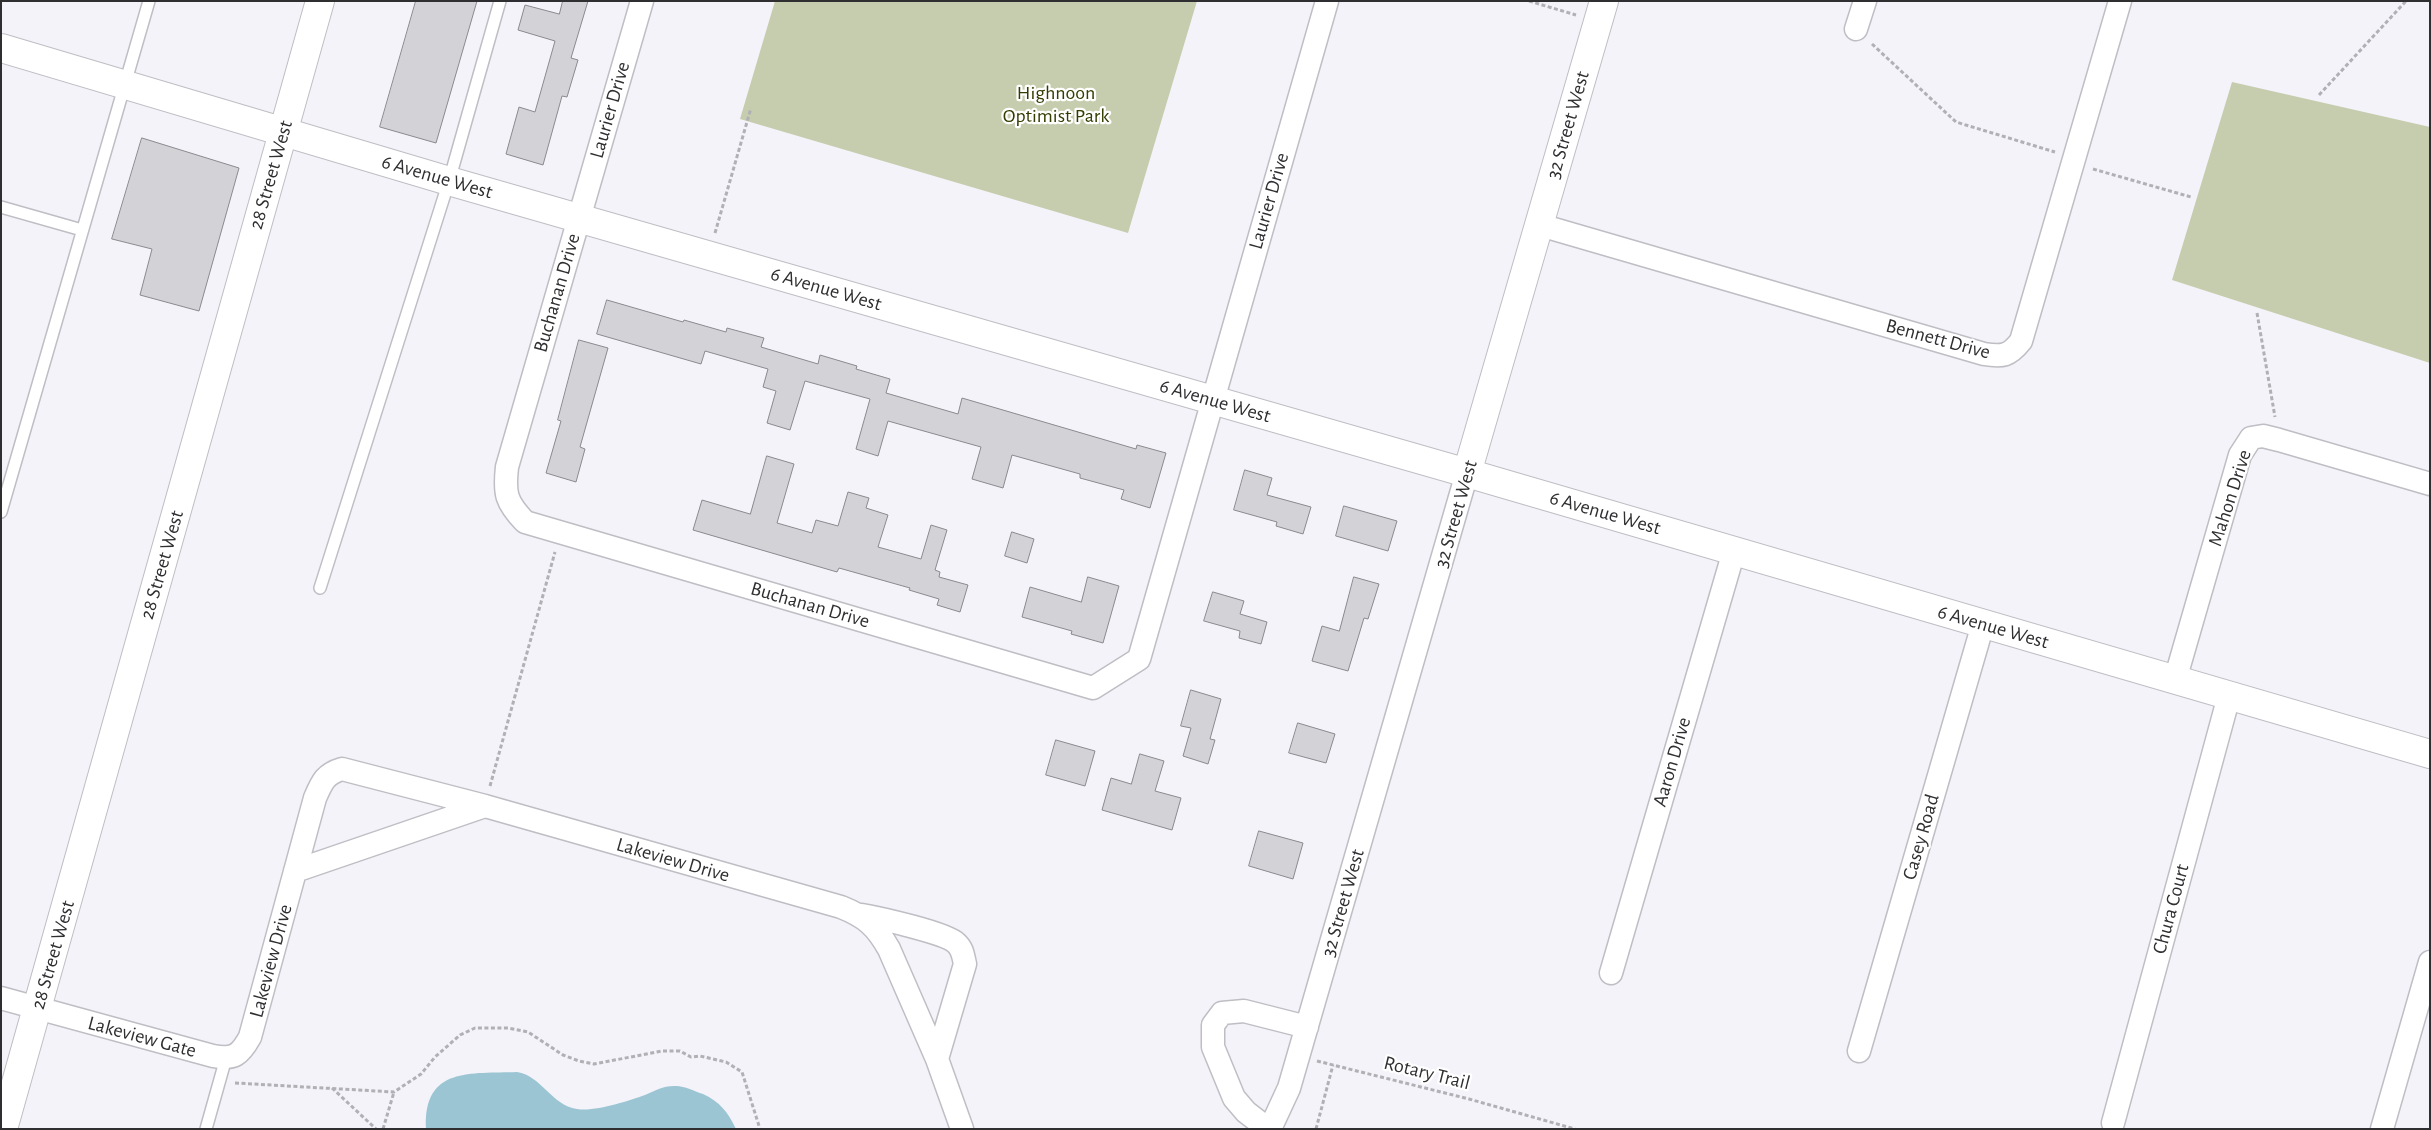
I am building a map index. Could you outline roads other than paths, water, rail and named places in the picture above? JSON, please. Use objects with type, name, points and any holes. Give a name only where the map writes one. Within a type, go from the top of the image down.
[{"type":"street","name":"28 Street West","points":[[3,1129],[320,1]]},
{"type":"street","name":"Laurier Drive","points":[[578,218],[642,1]]},
{"type":"street","name":"Laurier Drive","points":[[1211,400],[1327,1]]},
{"type":"street","points":[[1856,30],[1865,1]]},
{"type":"street","name":"Bennett Drive","points":[[1540,224],[1998,356],[2012,352],[2021,341],[2120,1]]},
{"type":"street","name":"32 Street West","points":[[1307,1027],[1244,1010],[1222,1013],[1213,1025],[1213,1047],[1234,1098],[1246,1112],[1269,1129],[1290,1088],[1601,11]]},
{"type":"street","name":"6 Avenue West","points":[[1,48],[449,181],[1468,474],[2430,754]]},
{"type":"street","name":"Buchanan Drive","points":[[578,218],[507,467],[504,489],[511,508],[525,522],[1093,688],[1139,659],[1211,400]]},
{"type":"street","name":"Mahon Drive","points":[[2176,680],[2240,455],[2251,438],[2263,436],[2279,440],[2430,484]]},
{"type":"street","name":"Aaron Drive","points":[[1611,972],[1734,551]]},
{"type":"street","name":"Casey Road","points":[[1859,1051],[1983,624]]},
{"type":"street","name":"Chura Court","points":[[2113,1123],[2229,696]]},
{"type":"street","name":"Lakeview Drive","points":[[235,1054],[250,1037],[315,798],[322,783],[331,772],[342,769],[485,806],[955,941],[962,951],[965,964],[936,1059]]},
{"type":"street","points":[[295,871],[485,806]]},
{"type":"street","name":"Lakeview Drive","points":[[861,915],[880,932],[889,949],[936,1059],[962,1129]]},
{"type":"street","points":[[2382,1129],[2430,962]]},
{"type":"street","name":"Lakeview Gate","points":[[1,998],[38,1009],[235,1054]]},
{"type":"lane","points":[[1,512],[124,84],[150,1]]},
{"type":"lane","points":[[320,588],[449,181],[500,1]]},
{"type":"lane","points":[[1,207],[82,230]]},
{"type":"lane","points":[[206,1129],[219,1083],[235,1054]]},
{"type":"water","points":[[517,1072],[533,1079],[560,1102],[584,1110],[611,1105],[666,1087],[685,1087],[709,1097],[719,1104],[730,1117],[736,1129],[426,1129],[427,1109],[432,1094],[441,1084],[467,1074]]},
{"type":"park label","name":"Highnoon Optimist Park","points":[[1056,104]]}]
